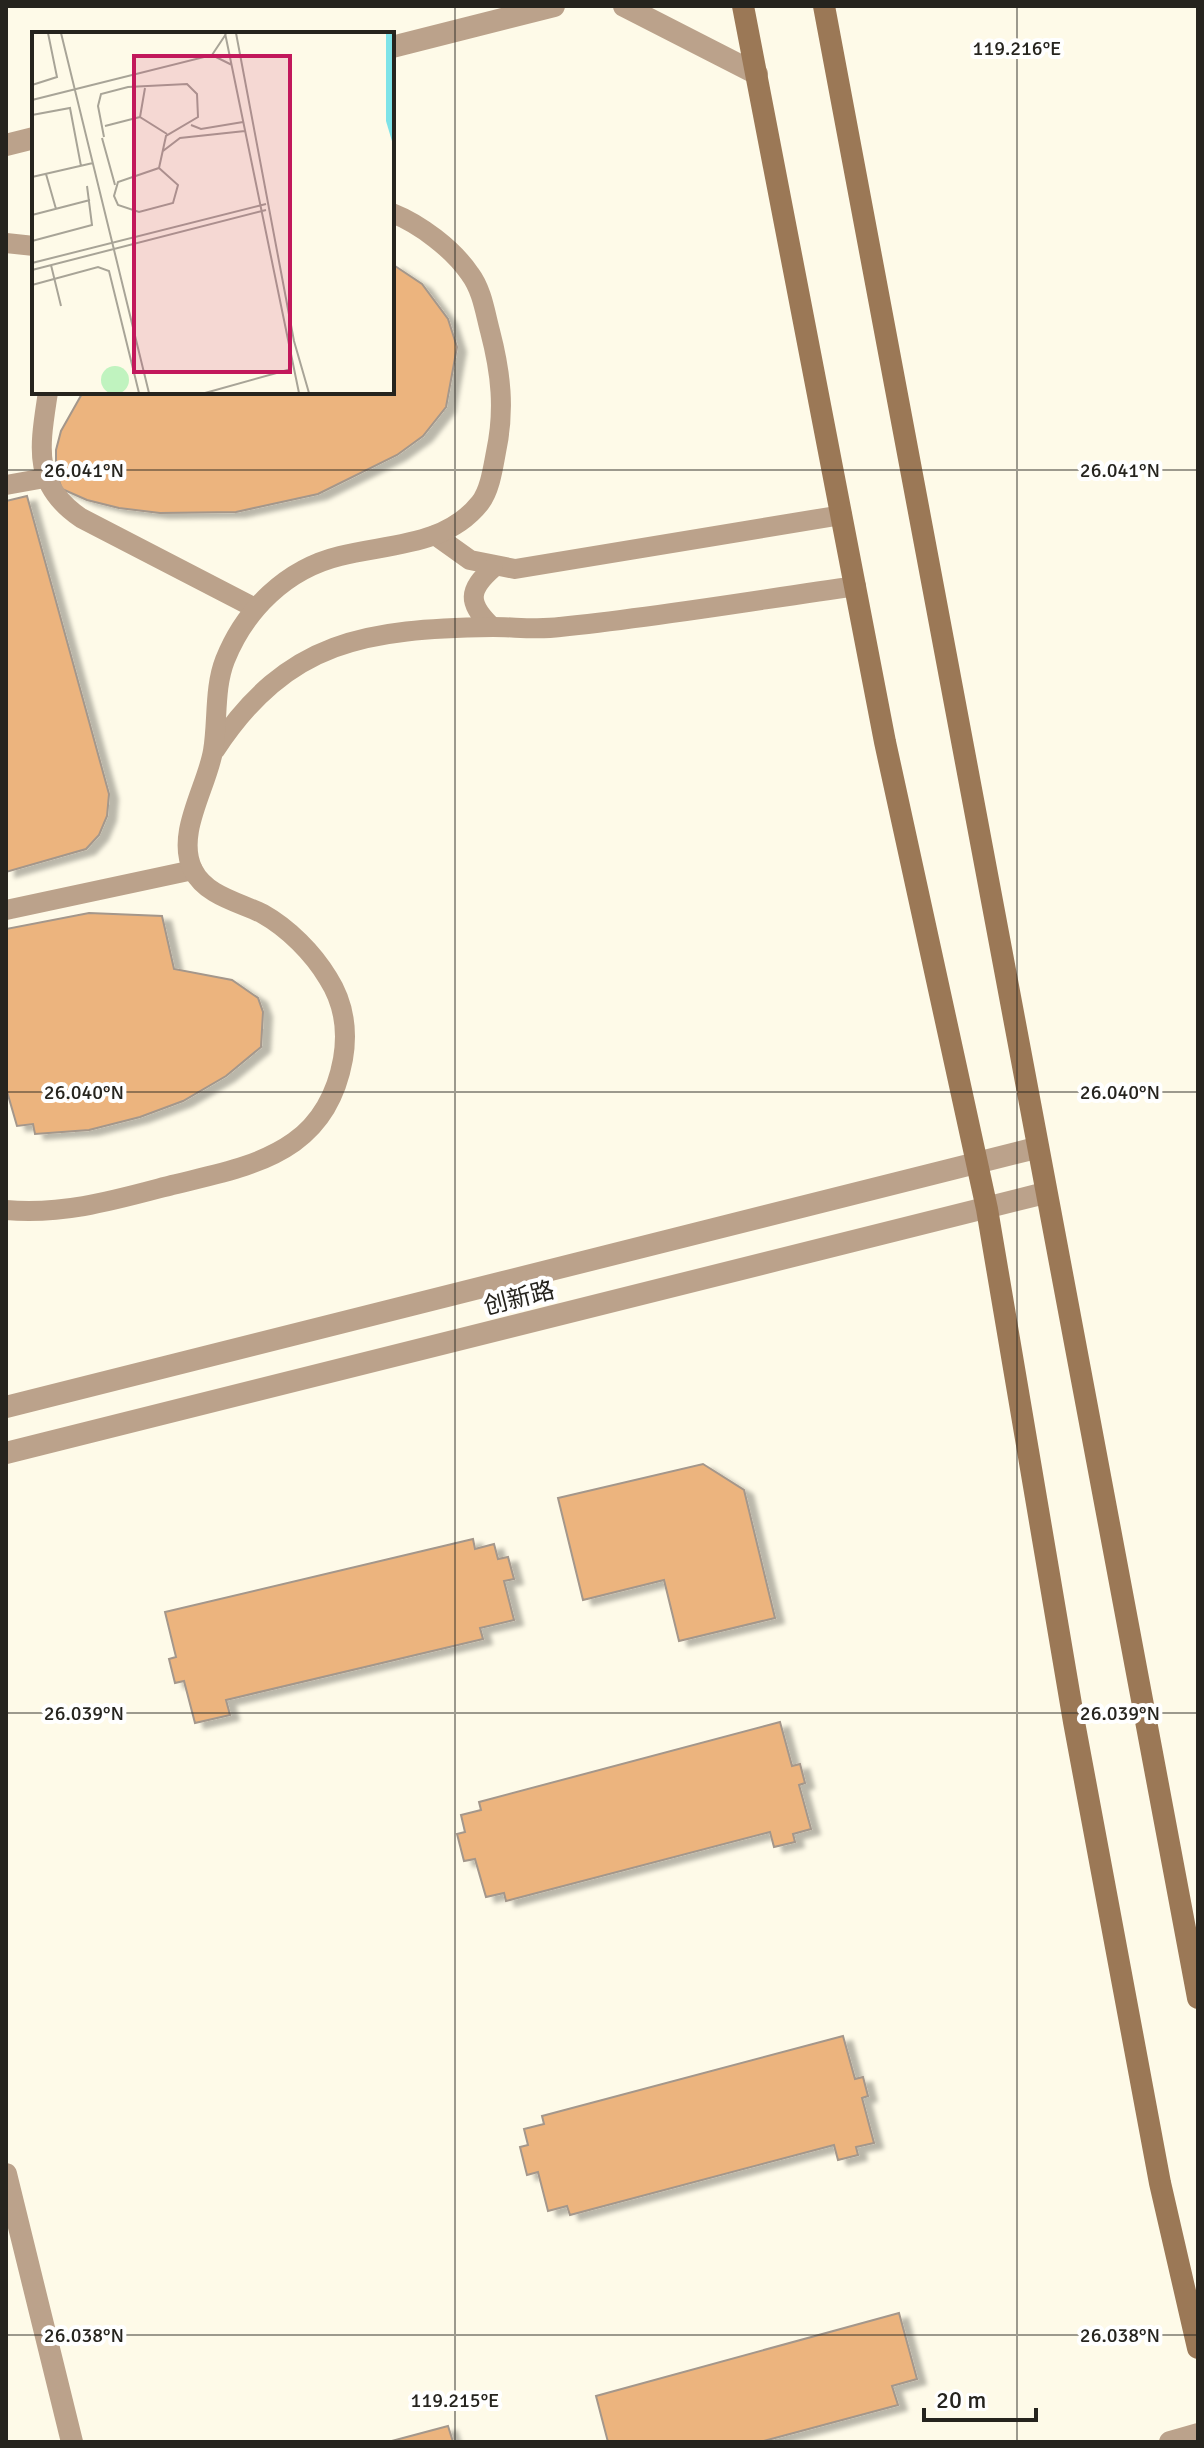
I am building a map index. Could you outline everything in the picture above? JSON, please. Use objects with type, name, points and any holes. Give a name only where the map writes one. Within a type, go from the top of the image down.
[{"type":"main road","points":[[743,6],[885,742],[987,1209],[1094,1830],[1160,2183],[1198,2348]]},
{"type":"main road","points":[[824,6],[1198,1998]]},
{"type":"street","points":[[394,46],[554,6]]},
{"type":"street","points":[[624,6],[757,74]]},
{"type":"street","points":[[6,145],[32,138]]},
{"type":"street","name":"创新路","points":[[6,1407],[1036,1148]]},
{"type":"street","name":"创新路","points":[[6,1453],[1045,1193]]},
{"type":"street","points":[[8,2188],[72,2442]]},
{"type":"street","points":[[1170,2442],[1198,2434]]},
{"type":"lane","points":[[6,1210],[43,1212],[98,1206],[249,1164],[296,1141],[329,1104],[339,1079],[346,1027],[331,981],[318,963],[278,924],[217,893],[193,870],[188,837],[213,753],[223,666],[243,622],[282,584],[322,562],[435,535],[481,502],[491,477],[503,416],[501,381],[481,296],[470,273],[433,238],[409,220],[394,214]]},
{"type":"lane","points":[[6,243],[32,246]]},
{"type":"lane","points":[[48,394],[42,456],[45,478],[59,504],[255,608]]},
{"type":"lane","points":[[6,485],[45,478]]},
{"type":"lane","points":[[435,535],[470,560],[493,568],[539,568],[842,515]]},
{"type":"lane","points":[[492,627],[477,612],[473,596],[478,582],[493,568]]},
{"type":"lane","points":[[213,753],[238,714],[269,683],[303,660],[351,640],[385,633],[492,627],[556,628],[856,586]]},
{"type":"lane","points":[[6,910],[193,870]]},
{"type":"building","points":[[394,265],[422,284],[448,319],[457,347],[446,407],[423,436],[397,455],[318,494],[236,512],[160,513],[119,508],[87,500],[62,489],[56,472],[56,450],[61,431],[82,394],[394,394]]},
{"type":"building","points":[[27,496],[109,794],[107,816],[99,835],[86,849],[6,872],[6,501]]},
{"type":"building","points":[[89,913],[162,916],[174,969],[232,980],[258,998],[263,1012],[261,1047],[226,1076],[183,1101],[140,1117],[89,1130],[35,1134],[33,1124],[17,1126],[6,1088],[6,929]]},
{"type":"building","points":[[703,1464],[744,1490],[775,1618],[679,1641],[664,1580],[583,1600],[558,1498]]},
{"type":"building","points":[[473,1539],[475,1549],[494,1544],[498,1559],[508,1557],[514,1579],[504,1581],[514,1620],[480,1628],[483,1639],[226,1700],[230,1715],[195,1723],[184,1681],[175,1683],[169,1659],[176,1657],[165,1612]]},
{"type":"building","points":[[780,1722],[792,1766],[800,1764],[805,1783],[799,1785],[811,1829],[793,1834],[795,1842],[774,1847],[770,1832],[506,1901],[504,1893],[486,1897],[475,1859],[464,1861],[457,1834],[465,1832],[461,1815],[481,1810],[479,1802]]},
{"type":"building","points":[[843,2036],[855,2079],[863,2077],[868,2096],[862,2098],[874,2143],[856,2147],[858,2155],[838,2160],[834,2145],[570,2215],[567,2206],[548,2211],[538,2172],[527,2175],[520,2147],[528,2145],[524,2129],[544,2124],[542,2116]]},
{"type":"building","points":[[899,2313],[917,2379],[892,2386],[898,2405],[760,2442],[608,2442],[596,2396]]},
{"type":"building","points":[[448,2426],[453,2442],[388,2442]]}]
